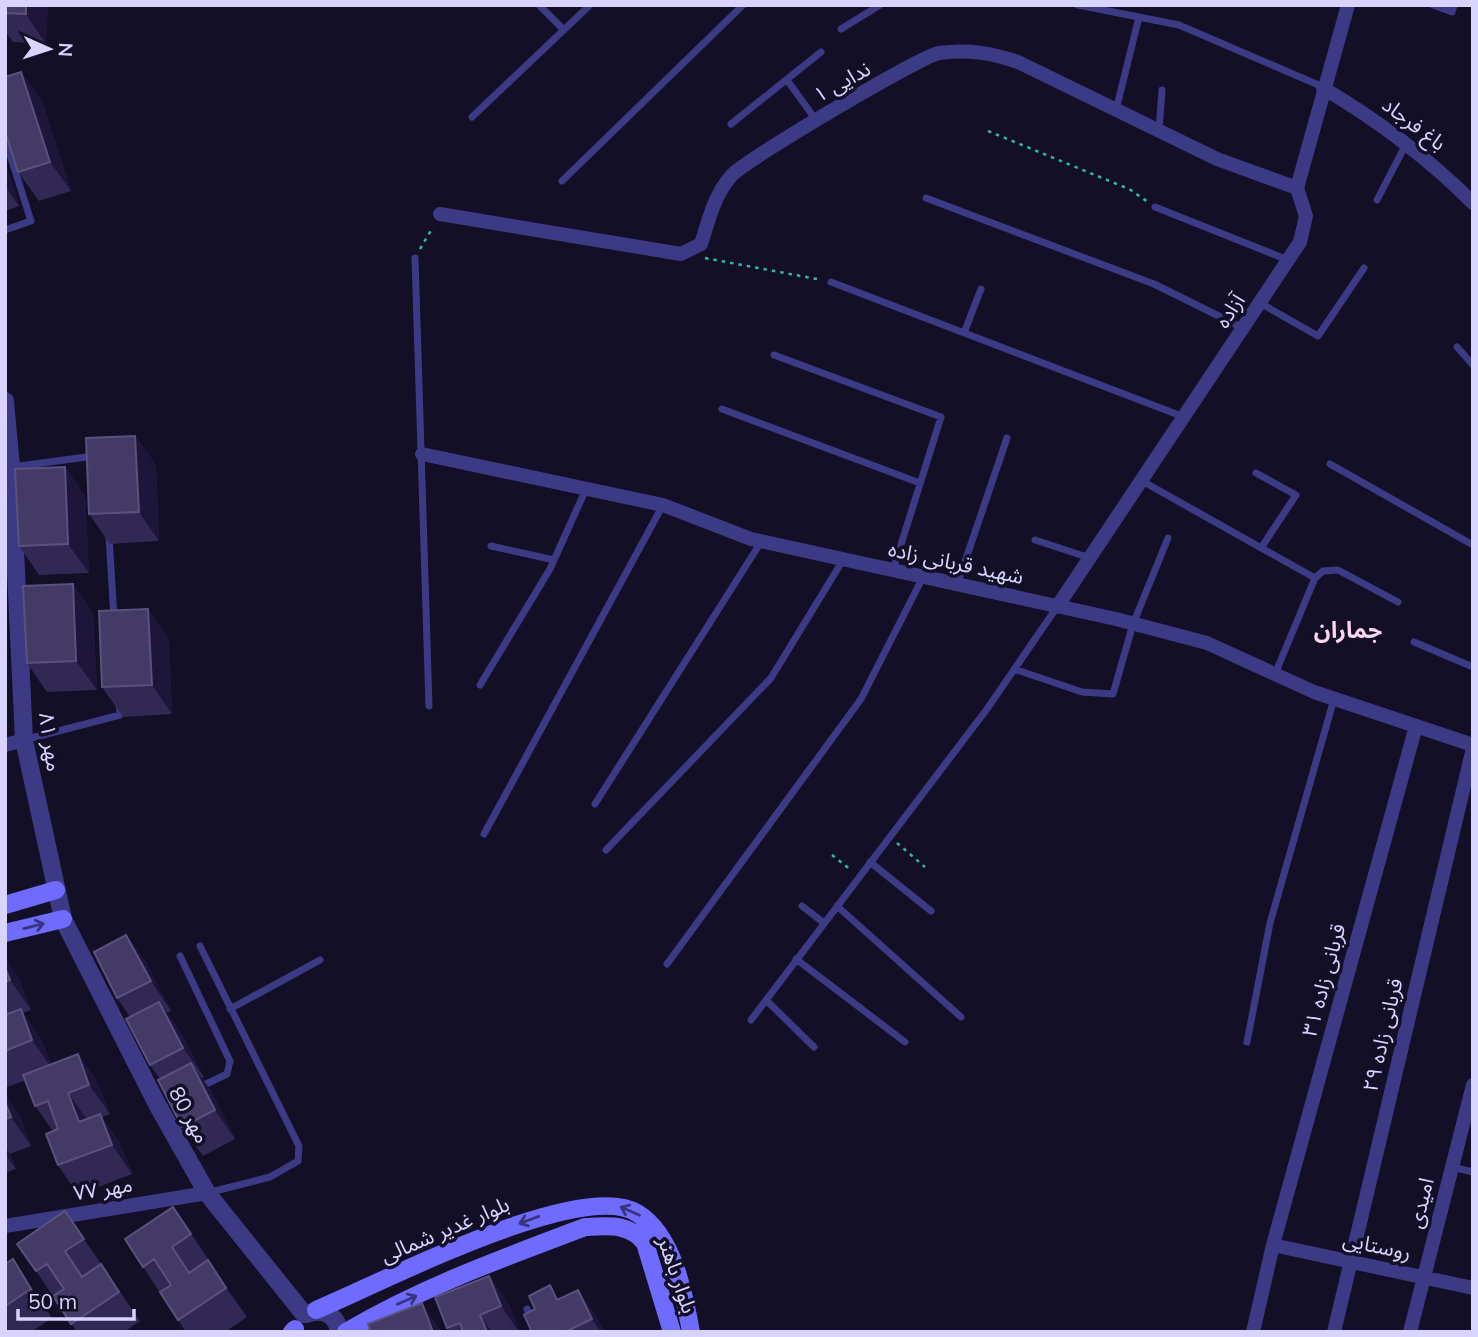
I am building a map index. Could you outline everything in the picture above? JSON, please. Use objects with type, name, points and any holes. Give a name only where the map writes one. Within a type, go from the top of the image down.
[{"type":"main road","points":[[5,905],[56,890]]},
{"type":"main road","points":[[5,933],[63,919]]},
{"type":"main road","name":"بلوار غدیر شمالی","points":[[300,1323],[533,1217],[595,1204]]},
{"type":"main road","name":"بلوار باهنر","points":[[595,1204],[621,1206],[636,1212],[651,1223],[671,1259],[691,1332]]},
{"type":"main road","name":"بلوار باهنر","points":[[346,1332],[382,1311],[486,1263],[585,1227],[596,1226],[620,1226],[637,1233],[645,1243],[672,1332]]},
{"type":"street","name":"آزاده","points":[[1057,607],[1244,328],[1305,229],[1303,201],[1297,188],[1348,5]]},
{"type":"street","name":"ندایی ۱","points":[[681,254],[702,244],[715,197],[733,173],[766,149],[936,53],[985,51],[1018,62],[1217,159],[1297,188]]},
{"type":"street","name":"باغ فرجاد","points":[[1323,88],[1406,143],[1470,194]]},
{"type":"street","points":[[440,214],[681,254]]},
{"type":"street","name":"مهر ۸۱","points":[[5,401],[24,740],[63,919]]},
{"type":"street","name":"شهید قربانی زاده","points":[[422,454],[663,505],[762,541],[1207,643],[1334,699],[1473,746]]},
{"type":"street","name":"قربانی زاده ۳۱","points":[[1253,1332],[1273,1245],[1416,726]]},
{"type":"street","points":[[5,745],[24,740]]},
{"type":"street","name":"قربانی زاده ۲۹","points":[[1334,1332],[1473,746]]},
{"type":"street","name":"مهر 80","points":[[63,919],[163,1103],[207,1193],[300,1323],[334,1318],[340,1332]]},
{"type":"street","name":"امیدی","points":[[1410,1332],[1473,1085]]},
{"type":"street","name":"مهر ۷۷","points":[[5,1226],[207,1193]]},
{"type":"street","name":"روستایی","points":[[1273,1245],[1473,1288]]},
{"type":"lane","points":[[539,5],[564,30]]},
{"type":"lane","points":[[472,117],[590,5]]},
{"type":"lane","points":[[562,181],[743,5]]},
{"type":"lane","points":[[841,29],[880,5]]},
{"type":"lane","points":[[1078,5],[1179,25],[1323,88]]},
{"type":"lane","points":[[1433,5],[1452,12],[1454,5]]},
{"type":"lane","points":[[1116,110],[1139,17]]},
{"type":"lane","points":[[731,124],[821,52]]},
{"type":"lane","points":[[786,80],[817,121]]},
{"type":"lane","points":[[1159,131],[1163,90]]},
{"type":"lane","points":[[5,139],[31,221],[5,230]]},
{"type":"lane","points":[[1377,200],[1406,143]]},
{"type":"lane","points":[[926,198],[1154,284],[1244,328]]},
{"type":"lane","points":[[1155,207],[1288,260]]},
{"type":"lane","points":[[415,258],[429,706]]},
{"type":"lane","points":[[1260,303],[1318,335],[1364,268]]},
{"type":"lane","points":[[831,282],[1185,417]]},
{"type":"lane","points":[[964,333],[981,289]]},
{"type":"lane","points":[[1457,347],[1473,365]]},
{"type":"lane","points":[[774,355],[941,417],[892,571]]},
{"type":"lane","points":[[722,409],[920,483]]},
{"type":"lane","points":[[957,585],[1007,438]]},
{"type":"lane","points":[[8,467],[104,455]]},
{"type":"lane","points":[[1330,464],[1473,545]]},
{"type":"lane","points":[[1256,473],[1296,495],[1261,548]]},
{"type":"lane","points":[[1142,481],[1315,578]]},
{"type":"lane","points":[[481,685],[554,560],[586,488]]},
{"type":"lane","points":[[484,835],[663,505]]},
{"type":"lane","points":[[108,520],[115,624]]},
{"type":"lane","points":[[1014,669],[1082,692],[1112,694],[1133,624],[1168,538]]},
{"type":"lane","points":[[1035,540],[1090,558]]},
{"type":"lane","points":[[595,804],[762,541]]},
{"type":"lane","points":[[491,546],[554,560]]},
{"type":"lane","points":[[606,850],[771,678],[844,560]]},
{"type":"lane","points":[[1275,674],[1315,578],[1322,571],[1338,570],[1398,602]]},
{"type":"lane","points":[[667,964],[861,699],[923,578]]},
{"type":"lane","points":[[751,1020],[1014,669],[1057,607]]},
{"type":"lane","points":[[1413,642],[1473,667]]},
{"type":"lane","points":[[24,740],[120,715],[119,689]]},
{"type":"lane","points":[[1247,1042],[1270,923],[1334,699]]},
{"type":"lane","points":[[870,862],[931,911]]},
{"type":"lane","points":[[802,906],[824,923]]},
{"type":"lane","points":[[837,906],[961,1017]]},
{"type":"lane","points":[[200,946],[299,1146],[298,1161],[270,1177],[207,1193]]},
{"type":"lane","points":[[180,956],[230,1061],[227,1074],[192,1090]]},
{"type":"lane","points":[[230,1009],[320,960]]},
{"type":"lane","points":[[796,960],[905,1042]]},
{"type":"lane","points":[[766,1000],[814,1047]]},
{"type":"lane","points":[[1452,1167],[1473,1172]]},
{"type":"lane","points":[[527,1309],[535,1332]]},
{"type":"path","points":[[988,131],[1129,189],[1155,207]]},
{"type":"path","points":[[415,258],[440,214]]},
{"type":"path","points":[[681,254],[831,282]]},
{"type":"path","points":[[890,836],[925,867]]},
{"type":"path","points":[[832,855],[860,876]]},
{"type":"building","points":[[5,5],[26,5],[26,14],[5,13]]},
{"type":"building","points":[[21,72],[50,162],[18,172],[5,131],[5,77]]},
{"type":"building","points":[[135,436],[139,512],[89,514],[86,438]]},
{"type":"building","points":[[65,467],[68,544],[19,546],[15,469]]},
{"type":"building","points":[[73,584],[76,661],[27,663],[23,586]]},
{"type":"building","points":[[148,609],[152,685],[102,687],[99,611]]},
{"type":"building","points":[[126,935],[151,981],[117,998],[94,952]]},
{"type":"building","points":[[5,968],[10,980],[5,982]]},
{"type":"building","points":[[159,1002],[183,1048],[150,1065],[126,1019]]},
{"type":"building","points":[[21,1009],[32,1040],[5,1051],[5,1015]]},
{"type":"building","points":[[78,1054],[89,1085],[68,1093],[79,1122],[100,1114],[112,1145],[58,1165],[46,1134],[58,1129],[48,1101],[35,1106],[23,1075]]},
{"type":"building","points":[[191,1063],[215,1110],[182,1127],[158,1080]]},
{"type":"building","points":[[5,1102],[11,1117],[5,1119]]},
{"type":"building","points":[[173,1207],[191,1234],[172,1247],[189,1273],[208,1260],[226,1288],[178,1320],[160,1292],[171,1285],[154,1259],[143,1267],[125,1239]]},
{"type":"building","points":[[65,1211],[84,1239],[65,1251],[82,1277],[101,1264],[119,1292],[71,1324],[53,1296],[64,1289],[47,1264],[36,1271],[17,1244]]},
{"type":"building","points":[[13,1259],[31,1289],[5,1306],[5,1264]]},
{"type":"building","points":[[489,1276],[501,1306],[480,1315],[487,1332],[463,1332],[460,1323],[447,1328],[435,1297]]},
{"type":"building","points":[[550,1285],[557,1300],[578,1290],[592,1319],[565,1332],[532,1332],[524,1315],[535,1309],[529,1296]]},
{"type":"building","points":[[422,1303],[433,1332],[371,1332],[368,1324]]},
{"type":"district","name":"جماران","points":[[1348,630]]}]
